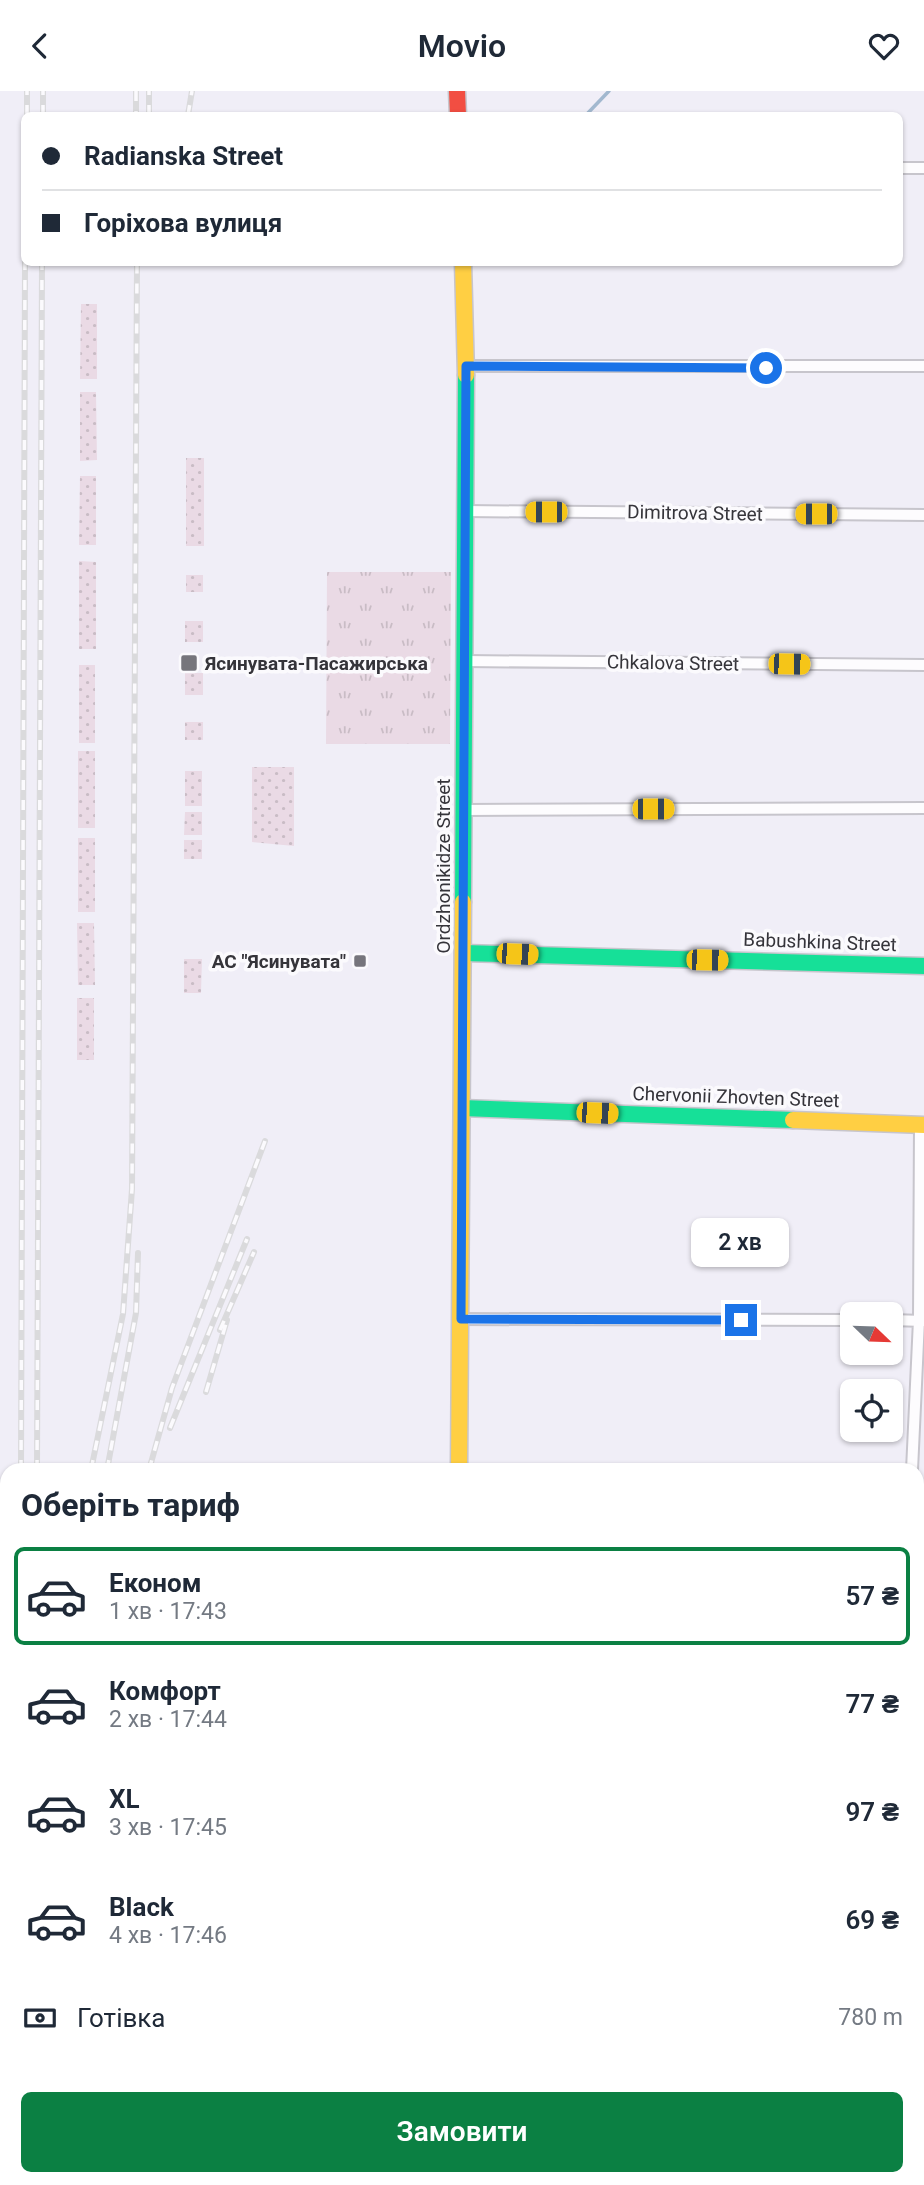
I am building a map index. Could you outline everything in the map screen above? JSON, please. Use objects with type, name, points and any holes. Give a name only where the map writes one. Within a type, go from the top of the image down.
[{"type":"main road","points":[[457,91],[458,112]]},
{"type":"main road","name":"Ordzhonikidze Street","points":[[459,1463],[466,366],[463,266]]},
{"type":"main road","name":"Babushkina Street","points":[[463,953],[924,966]]},
{"type":"main road","name":"Chervonii Zhovten Street","points":[[462,1108],[922,1125]]},
{"type":"street","points":[[903,168],[924,168]]},
{"type":"street","points":[[466,366],[924,366]]},
{"type":"street","name":"Dimitrova Street","points":[[465,511],[924,515]]},
{"type":"street","name":"Chkalova Street","points":[[465,661],[924,665]]},
{"type":"street","points":[[464,810],[924,808]]},
{"type":"street","points":[[916,1463],[922,1320],[922,1125]]},
{"type":"street","points":[[461,1319],[840,1320]]},
{"type":"street","points":[[903,1320],[922,1320]]},
{"type":"green space","points":[[81,304],[97,304],[97,379],[80,379]]},
{"type":"green space","points":[[80,392],[96,392],[97,460],[80,461]]},
{"type":"green space","points":[[186,458],[204,458],[204,546],[186,546]]},
{"type":"green space","points":[[80,476],[96,476],[96,545],[79,545]]},
{"type":"green space","points":[[79,561],[96,562],[96,649],[79,649]]},
{"type":"green space","points":[[327,572],[451,572],[450,744],[326,744]]},
{"type":"green space","points":[[186,575],[203,575],[203,592],[186,592]]},
{"type":"green space","points":[[185,621],[203,621],[203,642],[185,642]]},
{"type":"green space","points":[[79,665],[95,665],[95,743],[79,743]]},
{"type":"green space","points":[[185,673],[203,673],[203,695],[185,695]]},
{"type":"green space","points":[[185,722],[203,722],[203,740],[185,740]]},
{"type":"green space","points":[[78,751],[95,751],[95,828],[78,828]]},
{"type":"green space","points":[[252,767],[294,767],[294,846],[252,842]]},
{"type":"green space","points":[[185,771],[202,771],[202,806],[185,806]]},
{"type":"green space","points":[[185,812],[202,812],[202,835],[184,835]]},
{"type":"green space","points":[[78,838],[95,838],[95,912],[78,912]]},
{"type":"green space","points":[[184,840],[202,840],[202,859],[184,859]]},
{"type":"green space","points":[[77,923],[94,923],[95,985],[78,985]]},
{"type":"green space","points":[[184,959],[202,959],[201,993],[184,993]]},
{"type":"green space","points":[[77,998],[94,998],[94,1060],[77,1060]]},
{"type":"waterway","points":[[589,112],[609,91]]},
{"type":"railway","points":[[27,91],[27,112]]},
{"type":"railway","points":[[43,91],[43,112]]},
{"type":"railway","points":[[136,91],[136,112]]},
{"type":"railway","points":[[149,91],[149,112]]},
{"type":"railway","points":[[188,112],[192,91]]},
{"type":"railway","points":[[21,1463],[25,266]]},
{"type":"railway","points":[[37,1463],[42,266]]},
{"type":"railway","points":[[92,1463],[123,1314],[132,1189],[137,266]]},
{"type":"railway","points":[[151,1463],[172,1388],[265,1141]]},
{"type":"railway","points":[[170,1428],[247,1239]]},
{"type":"railway","points":[[220,1330],[254,1252]]},
{"type":"railway","points":[[108,1463],[136,1313],[138,1253]]},
{"type":"railway","points":[[206,1392],[227,1320]]},
{"type":"traffic: fast","points":[[463,902],[466,375]]},
{"type":"traffic: fast","points":[[463,953],[924,966]]},
{"type":"traffic: fast","points":[[462,1108],[793,1120]]},
{"type":"traffic: slow","points":[[463,266],[466,375]]},
{"type":"traffic: slow","points":[[459,1463],[463,902]]},
{"type":"traffic: slow","points":[[793,1120],[924,1125]]},
{"type":"traffic: jam","points":[[457,91],[458,112]]},
{"type":"place","name":"Ясинувата-Пасажирська","points":[[189,663]]},
{"type":"place","name":"АС \"Ясинувата\"","points":[[360,961]]},
{"type":"route","points":[[741,1320],[461,1319],[466,366],[766,368]]}]
